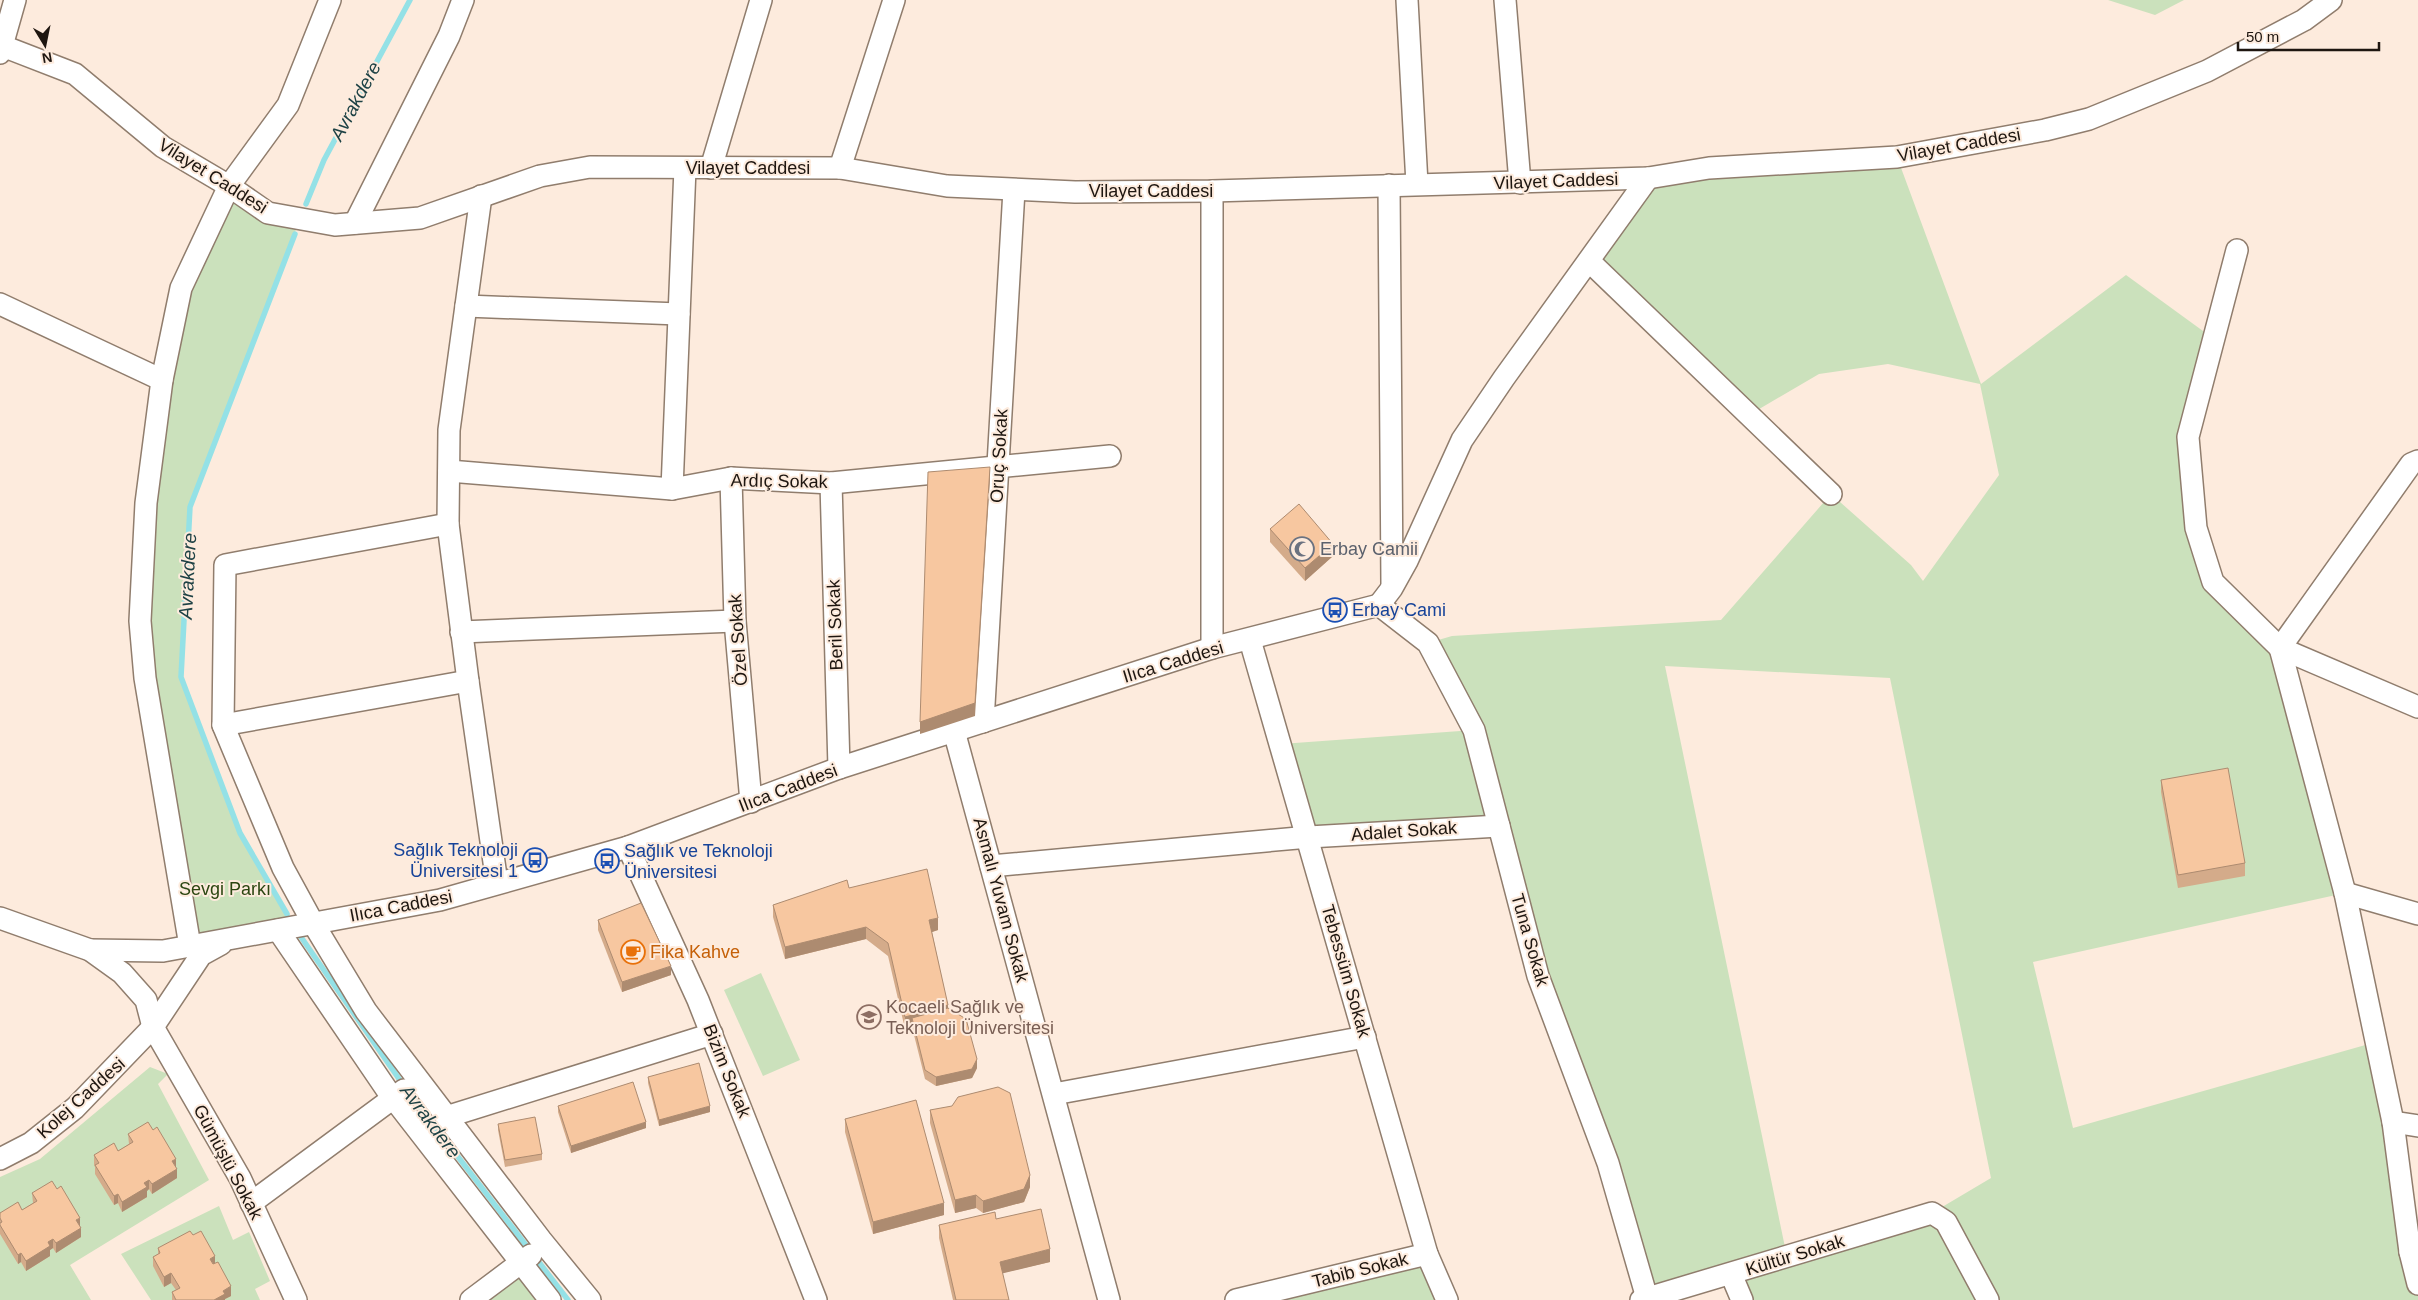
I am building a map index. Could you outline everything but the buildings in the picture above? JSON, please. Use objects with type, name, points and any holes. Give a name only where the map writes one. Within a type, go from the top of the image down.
[{"type":"street","points":[[1,48],[15,0]]},
{"type":"street","points":[[190,946],[145,678],[140,621],[146,503],[162,380],[181,288],[229,186],[288,105],[330,0]]},
{"type":"street","points":[[355,223],[449,36],[463,0]]},
{"type":"street","points":[[711,168],[761,0]]},
{"type":"street","points":[[840,168],[894,0]]},
{"type":"street","points":[[1407,0],[1416,184]]},
{"type":"street","points":[[1505,0],[1520,183]]},
{"type":"street","name":"Vilayet Caddesi","points":[[1,48],[75,74],[163,147],[229,186],[268,213],[335,225],[420,218],[540,176],[590,167],[711,168],[772,166],[840,168],[948,186],[1014,190],[1212,191],[1648,178],[1709,168],[1897,157],[2045,130],[2089,119],[2207,71],[2304,20],[2330,0]]},
{"type":"street","points":[[672,489],[685,168]]},
{"type":"street","points":[[1379,605],[1392,588],[1407,561],[1462,440],[1504,378],[1648,178]]},
{"type":"street","points":[[1389,185],[1392,588]]},
{"type":"street","name":"Oruç Sokak","points":[[983,722],[1014,190]]},
{"type":"street","points":[[1212,191],[1212,648]]},
{"type":"street","points":[[481,196],[449,430],[448,524],[461,632],[497,883]]},
{"type":"street","points":[[2237,250],[2188,438],[2196,528],[2213,582],[2280,648],[2418,707]]},
{"type":"street","points":[[1589,261],[1831,494]]},
{"type":"street","points":[[0,304],[162,380]]},
{"type":"street","points":[[466,306],[679,314]]},
{"type":"street","name":"Ardıç Sokak","points":[[449,471],[672,489],[731,478],[831,483],[1110,456]]},
{"type":"street","points":[[2280,648],[2411,464],[2418,460]]},
{"type":"street","name":"Özel Sokak","points":[[731,478],[735,621],[751,802]]},
{"type":"street","name":"Beril Sokak","points":[[831,483],[839,768]]},
{"type":"street","points":[[448,524],[225,566],[222,724],[283,868],[313,923],[366,1011],[545,1245],[590,1300]]},
{"type":"street","name":"Ilıca Caddesi","points":[[90,950],[163,951],[440,900],[628,847],[839,768],[1212,648],[1250,640],[1379,605]]},
{"type":"street","name":"Tuna Sokak","points":[[1379,605],[1428,643],[1474,730],[1538,976],[1608,1163],[1644,1299]]},
{"type":"street","points":[[461,632],[735,621]]},
{"type":"street","name":"Tebessüm Sokak","points":[[1250,640],[1309,838],[1427,1254],[1448,1300]]},
{"type":"street","points":[[2280,648],[2345,893],[2393,1122],[2418,1284]]},
{"type":"street","points":[[222,724],[468,681]]},
{"type":"street","name":"Asmalı Yuvam Sokak","points":[[954,732],[1109,1300]]},
{"type":"street","name":"Adalet Sokak","points":[[991,866],[1309,838],[1499,826]]},
{"type":"street","name":"Bizim Sokak","points":[[628,847],[712,1034],[816,1300]]},
{"type":"street","points":[[2345,893],[2418,914]]},
{"type":"street","points":[[0,918],[90,950]]},
{"type":"street","points":[[278,930],[393,1098],[550,1300]]},
{"type":"street","name":"Kolej Caddesi","points":[[0,1159],[31,1143],[76,1108],[154,1027],[201,955],[230,939]]},
{"type":"street","name":"Gümüşlü Sokak","points":[[90,950],[122,973],[146,1000],[154,1027],[240,1178],[296,1300]]},
{"type":"street","points":[[446,1117],[712,1034]]},
{"type":"street","points":[[1054,1094],[1365,1037]]},
{"type":"street","points":[[251,1203],[418,1080]]},
{"type":"street","points":[[2393,1122],[2418,1126]]},
{"type":"street","name":"Kültür Sokak","points":[[1644,1299],[1932,1213],[1946,1222],[1988,1300]]},
{"type":"street","points":[[471,1300],[545,1245]]},
{"type":"street","name":"Tabib Sokak","points":[[1236,1300],[1427,1254]]},
{"type":"street","points":[[1731,1274],[1742,1300]]},
{"type":"green space","points":[[2108,0],[2184,0],[2155,15]]},
{"type":"green space","points":[[1897,157],[1981,384],[2126,275],[2214,339],[2188,437],[2213,582],[2280,648],[2345,893],[2033,962],[2073,1128],[2376,1042],[2418,1284],[2418,1300],[1742,1300],[1731,1274],[1647,1298],[1499,826],[1309,837],[1281,744],[1474,730],[1428,643],[1452,636],[1721,620],[1831,494],[1911,565],[1923,581],[1999,475],[1980,384],[1888,364],[1819,374],[1749,415],[1589,261],[1648,178]],"holes":[[[1665,666],[1890,678],[1991,1178],[1932,1213],[1787,1257]]]},
{"type":"green space","name":"Sevgi Parkı","points":[[229,186],[300,219],[190,507],[181,677],[240,833],[294,927],[190,946],[140,621],[181,288]]},
{"type":"green space","points":[[761,973],[800,1060],[763,1076],[724,990]]},
{"type":"green space","points":[[150,1067],[168,1074],[158,1084],[209,1180],[70,1265],[91,1300],[0,1300],[0,1177],[40,1159]]},
{"type":"green space","points":[[219,1206],[233,1240],[249,1232],[270,1281],[255,1289],[260,1300],[151,1300],[121,1254]]},
{"type":"green space","points":[[1427,1254],[1447,1300],[1236,1300]]},
{"type":"green space","points":[[521,1263],[550,1300],[471,1300]]},
{"type":"waterway","name":"Avrakdere","points":[[306,204],[324,160],[410,0]]},
{"type":"waterway","name":"Avrakdere","points":[[287,914],[240,833],[181,677],[190,507],[295,234]]},
{"type":"waterway","name":"Avrakdere","points":[[301,937],[406,1089],[568,1300]]},
{"type":"place","name":"Erbay Camii","points":[[1302,549]]},
{"type":"place","name":"Erbay Cami","points":[[1335,610]]},
{"type":"place","name":"Sağlık Teknoloji Üniversitesi 1","points":[[535,860]]},
{"type":"place","name":"Sağlık ve Teknoloji Üniversitesi","points":[[607,861]]},
{"type":"place","name":"Fika Kahve","points":[[633,952]]},
{"type":"place","name":"Kocaeli Sağlık ve Teknoloji Üniversitesi","points":[[869,1017]]}]
